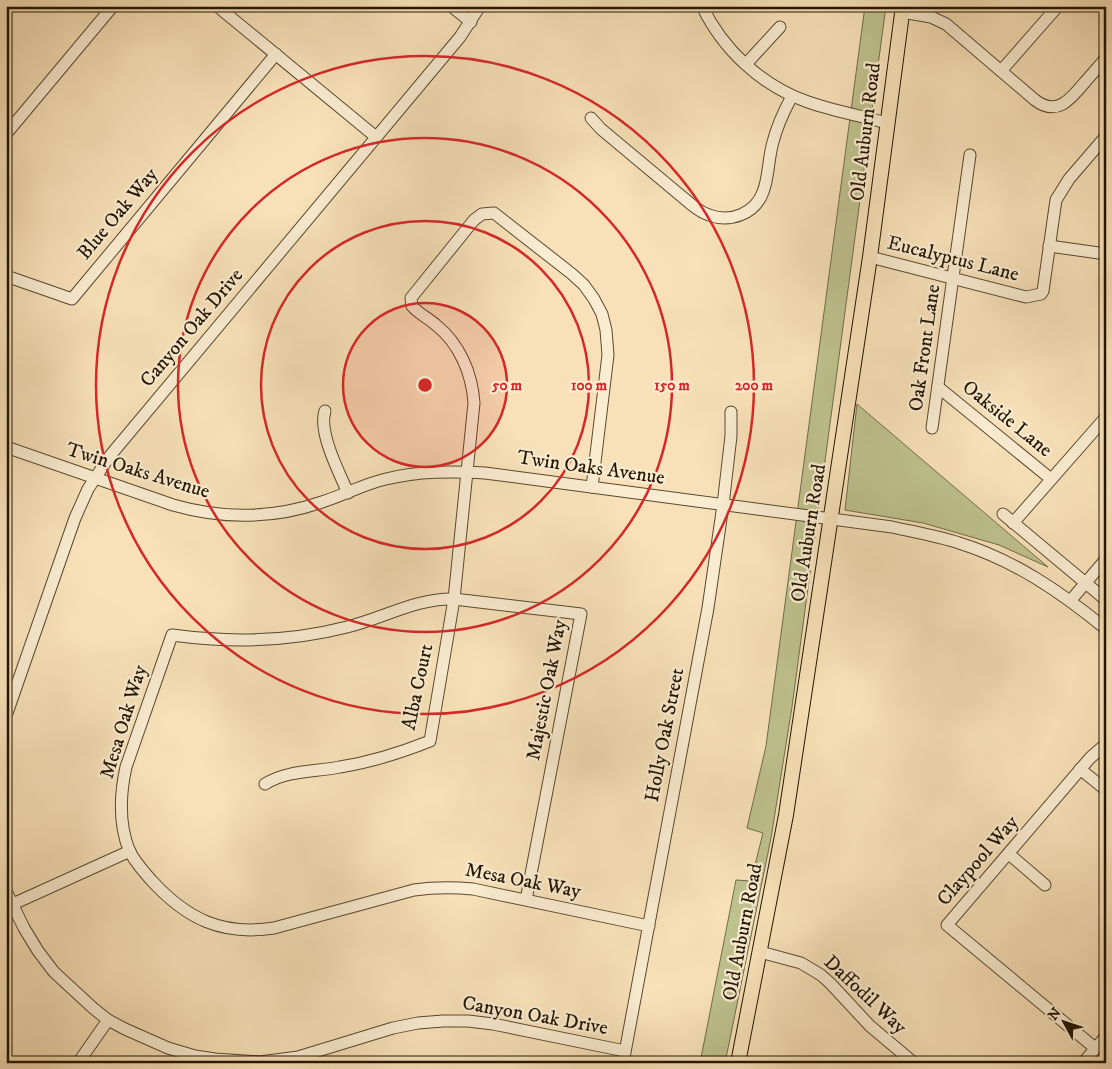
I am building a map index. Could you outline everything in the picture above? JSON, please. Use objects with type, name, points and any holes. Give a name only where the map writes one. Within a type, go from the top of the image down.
[{"type":"main road","name":"Old Auburn Road","points":[[738,1063],[786,814],[870,257],[902,9]]},
{"type":"street","points":[[6,134],[113,6]]},
{"type":"street","points":[[217,6],[376,137]]},
{"type":"street","points":[[451,6],[471,22]]},
{"type":"street","name":"Canyon Oak Drive","points":[[6,716],[75,518],[94,478],[109,456],[460,38],[480,6]]},
{"type":"street","points":[[702,6],[719,35],[746,64],[767,81],[792,96],[817,105],[887,123]]},
{"type":"street","points":[[1001,71],[1055,10],[1042,6]]},
{"type":"street","points":[[902,9],[942,21],[1045,106],[1055,107],[1069,100],[1106,58]]},
{"type":"street","points":[[746,64],[780,27]]},
{"type":"street","name":"Blue Oak Way","points":[[6,276],[72,299],[276,54]]},
{"type":"street","points":[[591,118],[607,135],[692,205],[708,215],[731,218],[738,217],[746,212],[761,198],[766,183],[773,142],[792,96]]},
{"type":"street","name":"Eucalyptus Lane","points":[[870,257],[1026,297],[1037,295],[1043,291],[1054,206],[1059,193],[1106,136]]},
{"type":"street","name":"Oak Front Lane","points":[[932,428],[970,154]]},
{"type":"street","name":"Alba Court","points":[[265,784],[288,774],[338,768],[370,761],[430,741],[454,599],[474,404],[467,369],[460,353],[437,326],[412,306],[411,298],[474,220],[482,214],[494,213],[572,274],[584,285],[602,314],[606,330],[608,355],[592,488]]},
{"type":"street","points":[[1049,246],[1106,254]]},
{"type":"street","name":"Oakside Lane","points":[[938,387],[1052,479]]},
{"type":"street","points":[[325,411],[323,421],[325,436],[348,493]]},
{"type":"street","name":"Holly Oak Street","points":[[623,1063],[708,608],[723,505],[731,436],[731,412]]},
{"type":"street","points":[[1014,523],[1106,417]]},
{"type":"street","name":"Twin Oaks Avenue","points":[[6,447],[173,505],[226,515],[256,515],[290,511],[323,502],[376,482],[411,474],[468,472],[832,518],[916,532],[965,545],[1015,566],[1071,600],[1106,628]]},
{"type":"street","points":[[1003,514],[1106,600]]},
{"type":"street","points":[[1071,600],[1106,559]]},
{"type":"street","name":"Mesa Oak Way","points":[[454,599],[426,601],[349,627],[290,638],[231,640],[172,635],[126,767],[122,785],[122,821],[130,851],[144,872],[182,908],[210,924],[242,930],[274,928],[414,890],[456,887],[649,926]]},
{"type":"street","name":"Majestic Oak Way","points":[[454,599],[581,614],[526,900]]},
{"type":"street","name":"Claypool Way","points":[[1095,1048],[947,925],[1080,769],[1095,752],[1106,744]]},
{"type":"street","points":[[1080,769],[1106,790]]},
{"type":"street","points":[[12,904],[130,851]]},
{"type":"street","points":[[1009,854],[1046,885]]},
{"type":"street","name":"Canyon Oak Drive","points":[[6,891],[24,928],[54,972],[108,1020],[168,1048],[195,1056],[232,1061],[260,1062],[298,1057],[393,1028],[443,1021],[493,1024],[625,1051]]},
{"type":"street","name":"Daffodil Way","points":[[760,952],[801,963],[821,975],[830,982],[870,1026],[914,1063]]},
{"type":"street","points":[[78,1063],[108,1020]]},
{"type":"street","points":[[1083,1063],[1106,1036]]},
{"type":"green space","points":[[865,6],[886,6],[792,707],[771,838],[725,1063],[700,1063],[736,880],[751,881],[763,833],[747,828],[766,746]]},
{"type":"green space","points":[[857,404],[1048,567],[999,545],[923,523],[845,510]]}]
